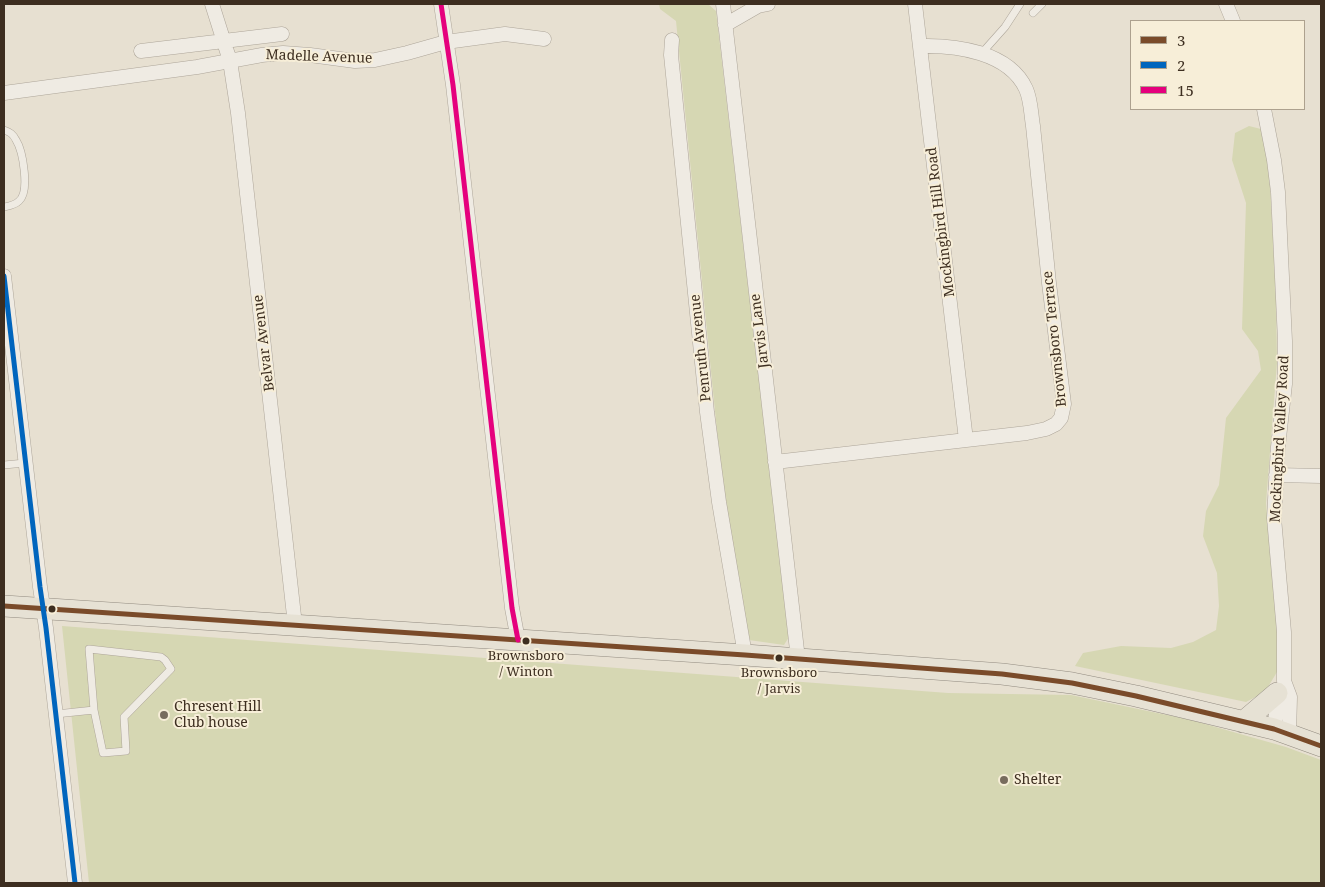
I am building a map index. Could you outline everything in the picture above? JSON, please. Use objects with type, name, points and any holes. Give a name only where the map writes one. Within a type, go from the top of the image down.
[{"type":"main road","points":[[4,606],[967,671],[1072,683],[1136,696],[1282,732],[1321,746]]},
{"type":"main road","points":[[1243,722],[1280,687]]},
{"type":"street","name":"Belvar Avenue","points":[[212,4],[230,61],[239,123],[295,625]]},
{"type":"street","points":[[441,4],[453,84],[512,608],[518,640]]},
{"type":"street","name":"Jarvis Lane","points":[[723,4],[798,659]]},
{"type":"street","points":[[725,25],[759,4]]},
{"type":"street","name":"Mockingbird Hill Road","points":[[915,4],[966,440]]},
{"type":"street","points":[[1226,4],[1233,20]]},
{"type":"street","points":[[141,51],[282,34]]},
{"type":"street","name":"Madelle Avenue","points":[[4,93],[187,68],[262,55],[283,53],[355,61],[375,60],[446,42],[505,34],[544,39]]},
{"type":"street","name":"Penruth Avenue","points":[[672,40],[671,55],[707,412],[719,502],[745,655]]},
{"type":"street","name":"Brownsboro Terrace","points":[[775,462],[1027,433],[1046,429],[1056,424],[1061,418],[1064,404],[1030,101],[1026,89],[1008,66],[993,58],[936,46],[921,46]]},
{"type":"street","name":"Mockingbird Valley Road","points":[[1264,110],[1278,190],[1285,341],[1285,391],[1276,475],[1274,518],[1284,632],[1280,687],[1282,732]]},
{"type":"street","points":[[4,276],[7,327],[56,714],[75,883]]},
{"type":"street","points":[[1276,475],[1321,476]]},
{"type":"lane","points":[[980,54],[1005,28],[1020,4]]},
{"type":"lane","points":[[1033,13],[1042,4]]},
{"type":"lane","points":[[4,130],[12,134],[18,142],[21,151],[25,186],[20,201],[4,207]]},
{"type":"lane","points":[[4,465],[25,463]]},
{"type":"lane","points":[[89,649],[161,657],[171,669],[124,718],[126,751],[103,753],[94,710],[89,649]]},
{"type":"lane","points":[[56,714],[94,710]]},
{"type":"green space","points":[[659,4],[708,4],[716,11],[789,637],[784,645],[749,640],[722,481],[676,21],[660,9]]},
{"type":"green space","points":[[1249,126],[1261,129],[1269,166],[1276,293],[1277,363],[1266,503],[1279,646],[1277,672],[1265,692],[1246,702],[1075,666],[1083,653],[1121,646],[1171,648],[1193,642],[1216,630],[1219,606],[1217,573],[1203,536],[1206,511],[1219,485],[1226,418],[1261,370],[1258,351],[1242,329],[1246,203],[1232,160],[1235,133]]},
{"type":"green space","points":[[62,626],[948,693],[1071,695],[1191,720],[1286,747],[1321,760],[1321,883],[89,883]]},
{"type":"transit line","name":"15","points":[[441,4],[453,85],[512,608],[518,640]]},
{"type":"transit line","name":"2","points":[[4,276],[75,883]]},
{"type":"transit line","name":"3","points":[[4,606],[1002,674],[1072,683],[1136,696],[1274,729],[1321,746]]},
{"type":"place","name":"Brownsboro / Winton","points":[[526,641]]},
{"type":"place","name":"Brownsboro / Jarvis","points":[[779,658]]},
{"type":"place","name":"Chresent Hill Club house","points":[[164,715]]},
{"type":"place","name":"Shelter","points":[[1004,780]]}]
